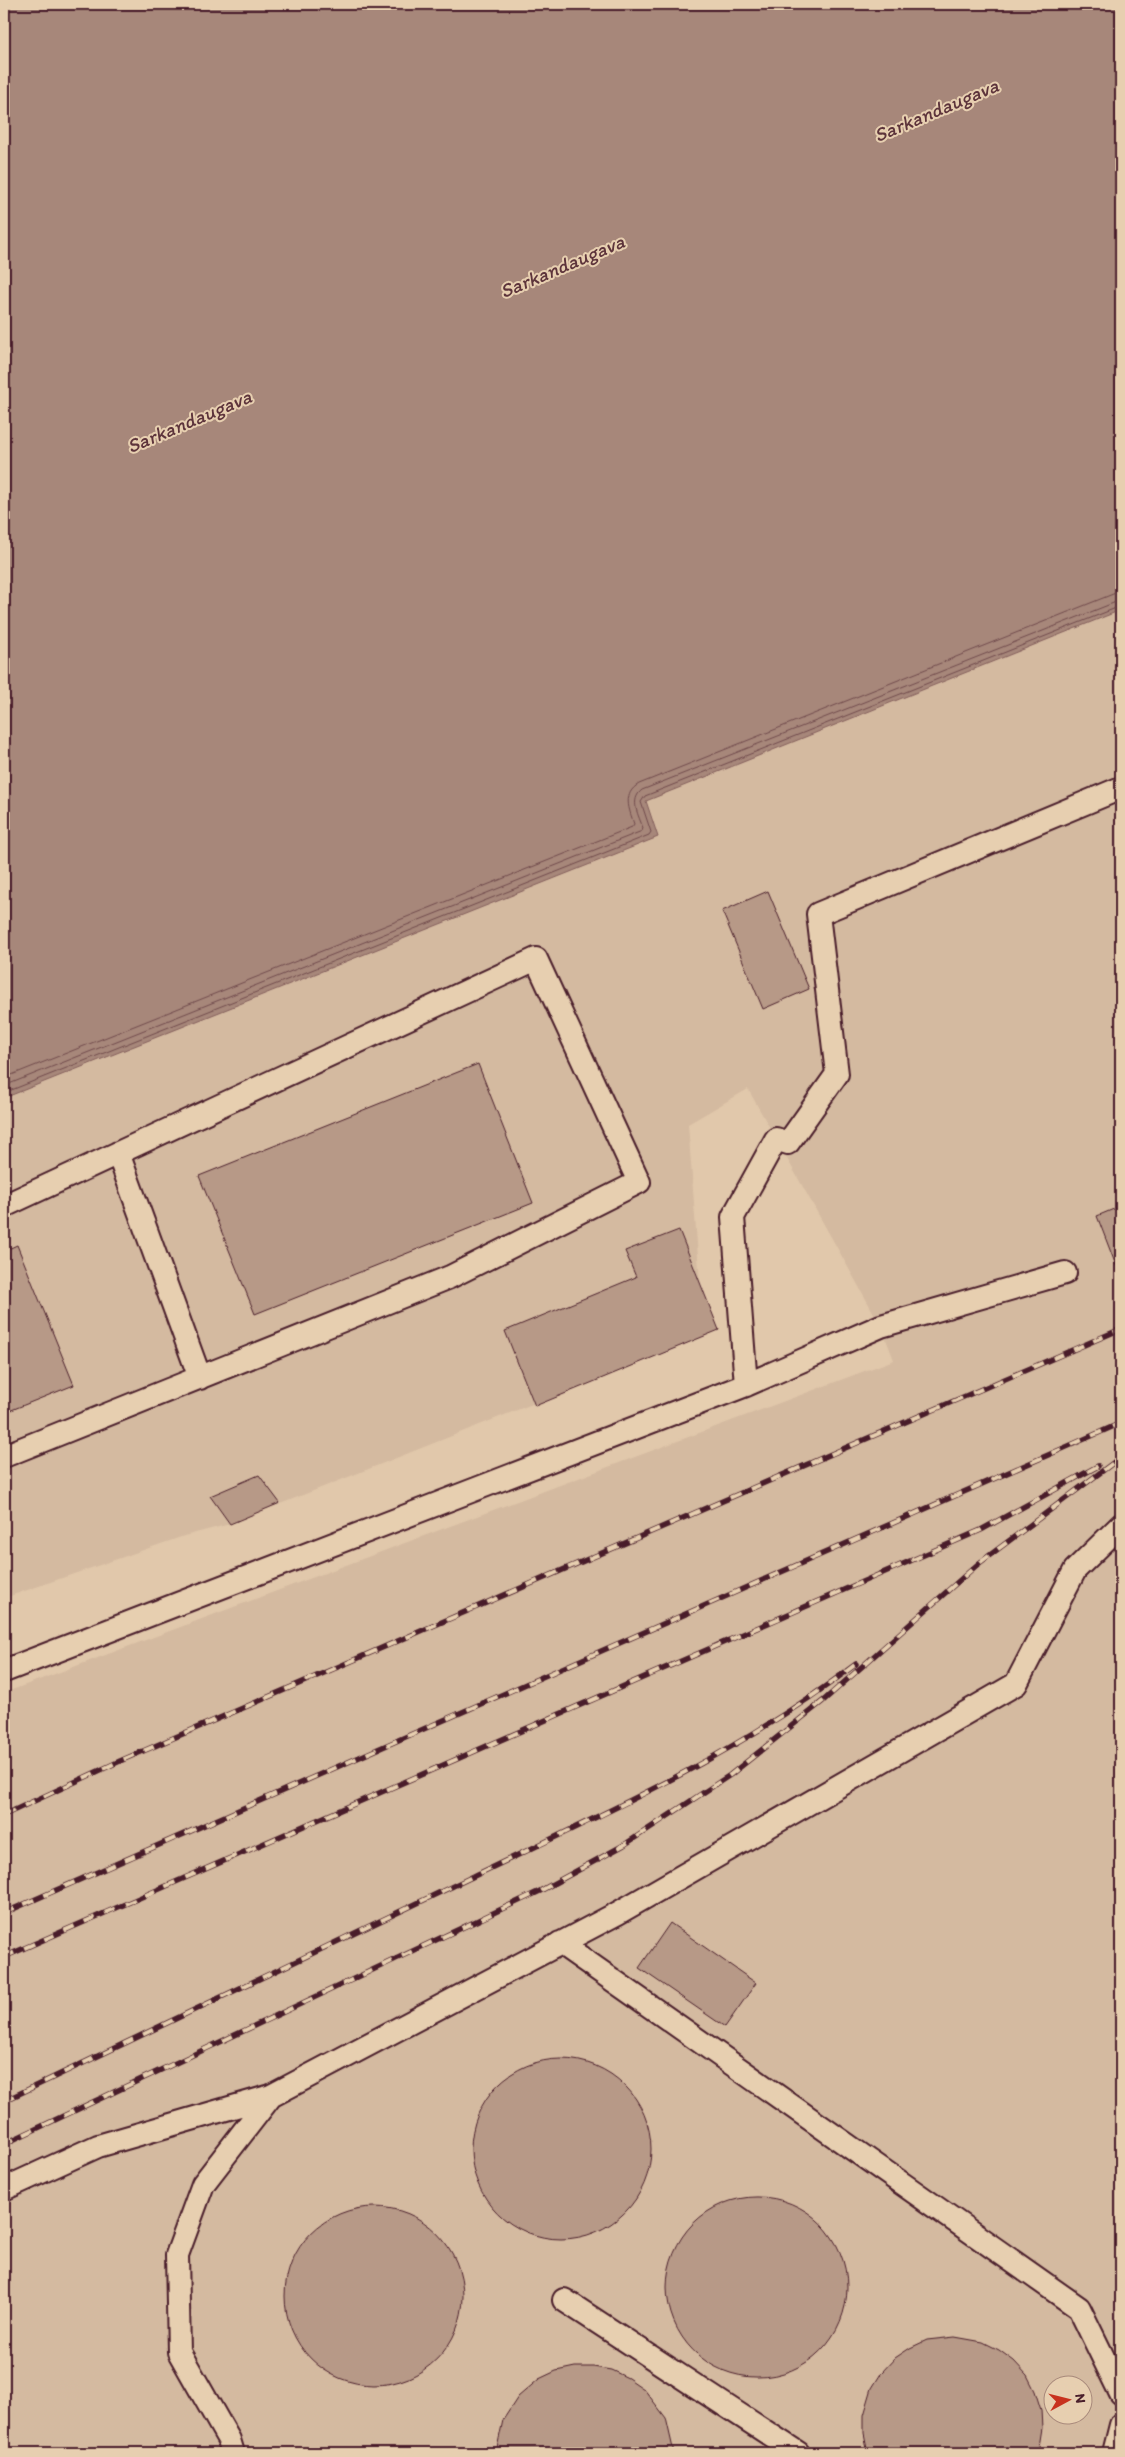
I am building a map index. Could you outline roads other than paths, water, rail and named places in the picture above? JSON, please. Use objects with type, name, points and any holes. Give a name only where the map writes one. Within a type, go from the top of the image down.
[{"type":"lane","points":[[746,1385],[733,1217],[776,1139],[788,1143],[837,1074],[818,914],[1121,788]]},
{"type":"lane","points":[[4,1206],[536,959],[639,1182],[450,1277],[4,1456]]},
{"type":"lane","points":[[118,1153],[200,1378]]},
{"type":"lane","points":[[4,1672],[746,1385],[881,1326],[1065,1273]]},
{"type":"lane","points":[[4,2189],[98,2146],[271,2096],[618,1913],[1016,1684],[1075,1570],[1121,1525]]},
{"type":"lane","points":[[560,1943],[1079,2308],[1121,2394]]},
{"type":"lane","points":[[249,2453],[231,2446],[179,2352],[177,2255],[203,2184],[271,2096]]},
{"type":"lane","points":[[564,2300],[798,2453]]},
{"type":"lane","points":[[1114,2453],[1121,2425]]},
{"type":"water","name":"Sarkandaugava","points":[[4,4],[1121,4],[1121,610],[646,801],[658,837],[4,1098]]},
{"type":"railway","points":[[4,1815],[120,1761],[1121,1329]]},
{"type":"railway","points":[[4,1913],[1121,1423]]},
{"type":"railway","points":[[4,2144],[540,1891],[624,1845],[730,1775],[823,1701],[978,1564],[1121,1457]]},
{"type":"railway","points":[[4,1957],[981,1530],[1098,1466]]},
{"type":"railway","points":[[4,2101],[573,1829],[671,1780],[766,1726],[856,1664]]}]
